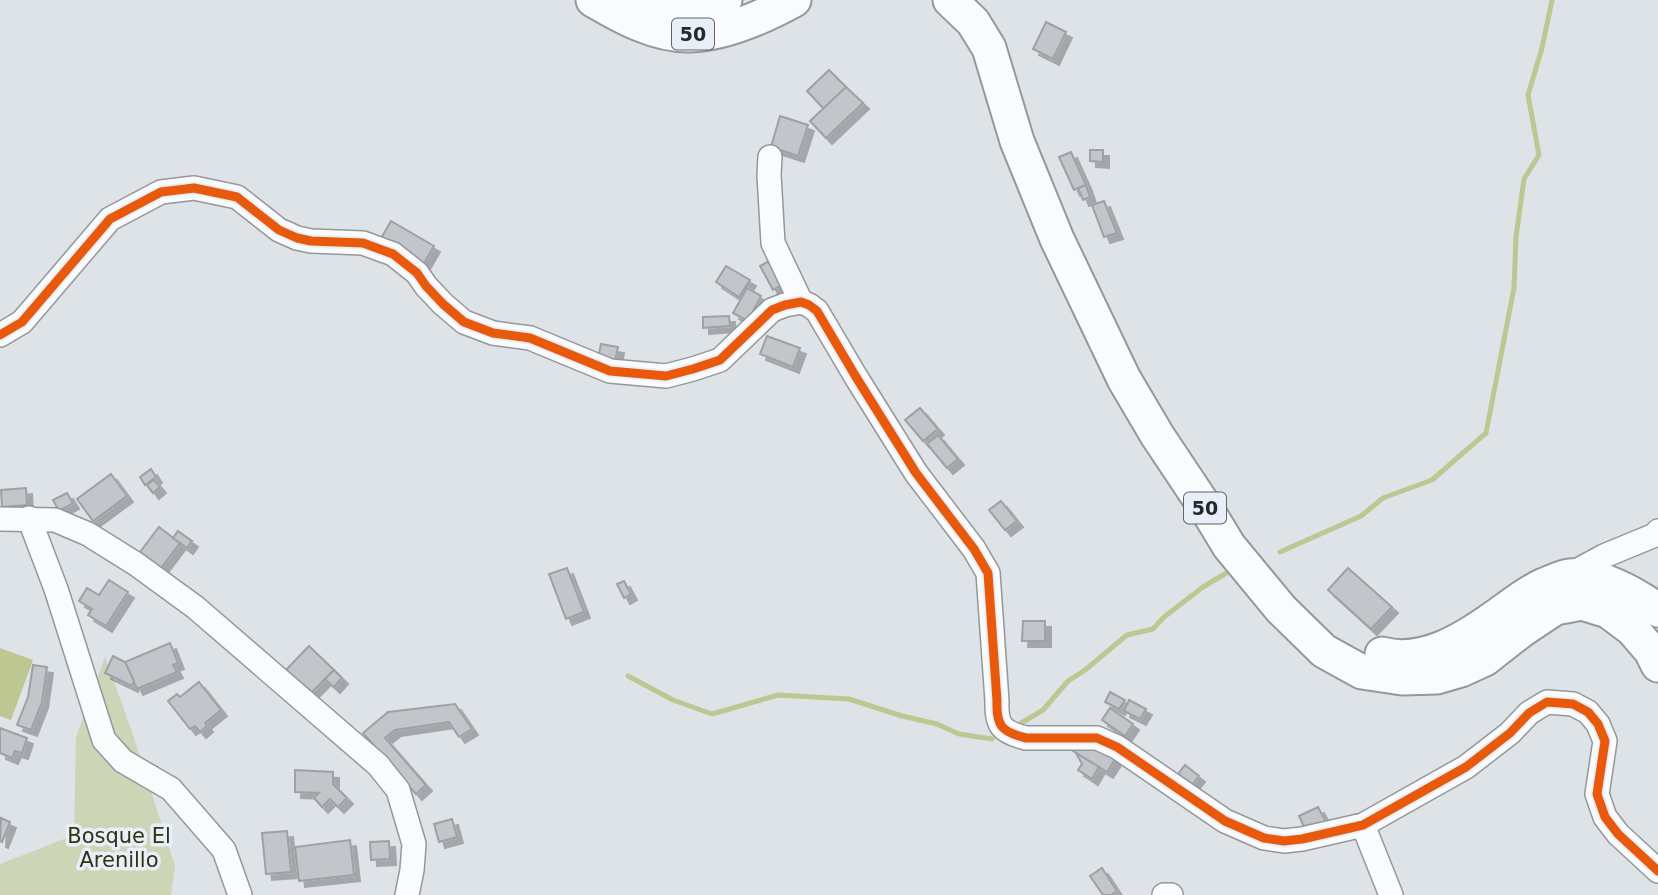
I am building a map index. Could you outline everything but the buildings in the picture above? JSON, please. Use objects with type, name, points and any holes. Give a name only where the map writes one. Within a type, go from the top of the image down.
[{"type":"highway","name":"50","points":[[593,0],[624,18],[660,30],[690,35],[718,31],[746,22],[794,0]]},
{"type":"highway","name":"50","points":[[634,0],[684,10],[725,0]]},
{"type":"highway","name":"50","points":[[950,0],[973,22],[989,48],[1017,141],[1057,239],[1124,379],[1229,546],[1280,609],[1324,651],[1362,672],[1402,678],[1437,677],[1485,659],[1555,608],[1582,603],[1608,611],[1632,629],[1651,651],[1658,665]]},
{"type":"highway","name":"50","points":[[983,0],[1007,40],[1023,81],[1038,141],[1065,210],[1121,331],[1150,384],[1209,486],[1285,585],[1326,626],[1362,649],[1393,657],[1423,655],[1492,620],[1533,590],[1567,576]]},
{"type":"highway","points":[[1567,576],[1593,578],[1615,586],[1658,610]]},
{"type":"street","points":[[770,158],[773,243],[801,302]]},
{"type":"street","points":[[0,335],[22,322],[110,219],[162,192],[194,188],[237,197],[279,230],[297,239],[363,243],[393,254],[417,273],[425,286],[464,322],[493,333],[530,338],[610,371],[666,376],[720,360],[772,310],[801,302],[817,311],[916,473],[974,549],[988,573],[997,718],[1005,730],[1026,738],[1097,738],[1117,747],[1225,821],[1264,838],[1284,841],[1363,825],[1466,767],[1510,733],[1529,713],[1547,702],[1573,704],[1588,712],[1598,724],[1605,741],[1597,794],[1605,817],[1618,834],[1658,871]]},
{"type":"street","points":[[29,518],[56,589],[104,740],[123,761],[171,789],[224,850],[240,895]]},
{"type":"street","points":[[0,519],[55,520],[88,534],[136,564],[195,607],[378,765],[398,790],[414,844],[407,895]]},
{"type":"street","points":[[1567,576],[1604,556],[1655,535],[1658,531]]},
{"type":"street","points":[[1363,825],[1391,895]]},
{"type":"street","points":[[1164,895],[1171,895]]},
{"type":"green space","name":"Bosque El Arenillo","points":[[105,657],[175,866],[171,895],[0,895],[0,864],[74,835],[76,737]]},
{"type":"shaded area","points":[[0,648],[33,660],[11,720],[0,716]]},
{"type":"waterway","points":[[1280,552],[1361,516],[1383,498],[1432,480],[1486,433],[1514,288],[1516,237],[1524,179],[1539,155],[1528,95],[1552,0]]},
{"type":"waterway","points":[[1021,723],[1043,710],[1068,681],[1127,635],[1153,629],[1164,617],[1203,587],[1228,572]]},
{"type":"waterway","points":[[628,676],[673,700],[712,714],[778,695],[849,699],[937,724],[959,734],[992,739]]},
{"type":"cycle path","points":[[0,335],[22,322],[110,219],[161,192],[194,188],[237,197],[279,230],[297,238],[363,243],[393,254],[417,273],[443,304],[464,322],[493,333],[530,338],[610,371],[666,376],[720,360],[772,310],[801,302],[817,311],[916,473],[974,549],[988,573],[998,716],[999,722],[1006,730],[1026,738],[1097,738],[1117,747],[1225,821],[1264,838],[1284,841],[1363,825],[1466,767],[1510,733],[1529,713],[1547,702],[1573,704],[1588,712],[1598,724],[1605,741],[1597,794],[1605,817],[1618,834],[1658,871]]}]
